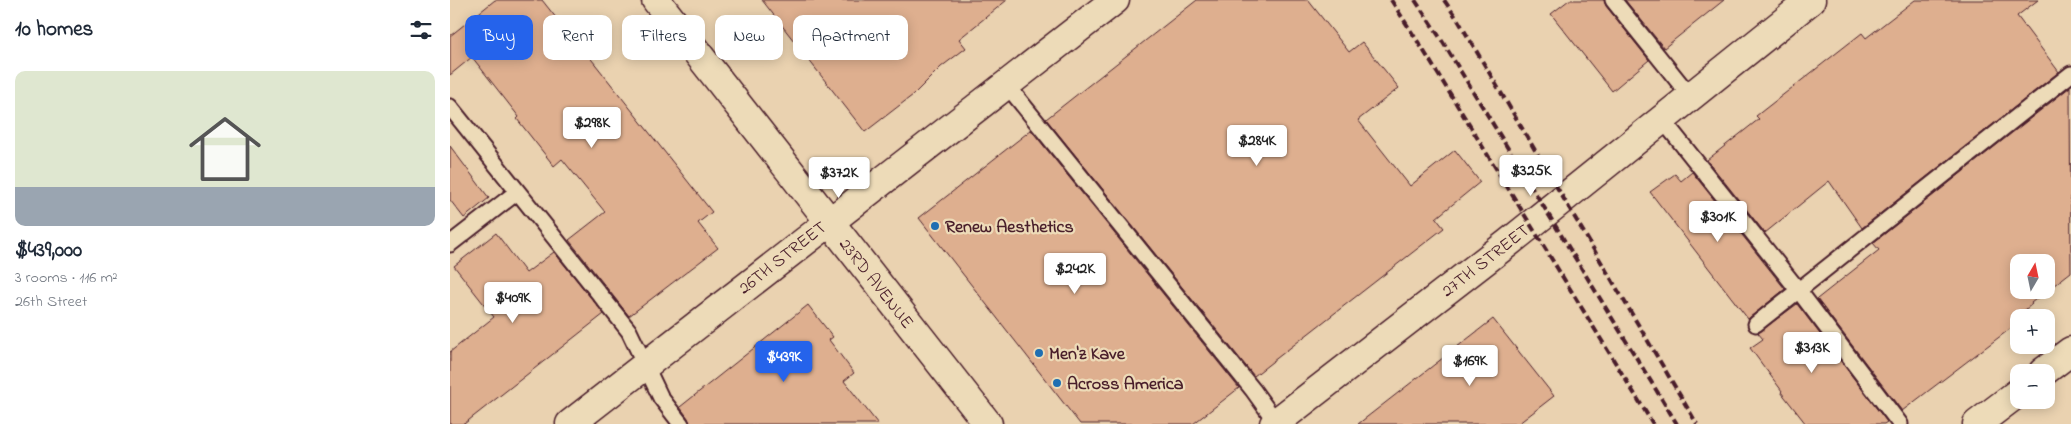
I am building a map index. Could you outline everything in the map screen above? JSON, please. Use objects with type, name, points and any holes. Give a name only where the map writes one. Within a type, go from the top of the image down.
[{"type":"street","name":"23RD AVENUE","points":[[656,0],[988,424]]},
{"type":"street","name":"26TH STREET","points":[[570,424],[1115,0]]},
{"type":"street","name":"27TH STREET","points":[[1275,423],[1508,243],[1811,0]]},
{"type":"street","points":[[2054,364],[2071,351]]},
{"type":"street","points":[[1977,424],[2010,399]]},
{"type":"lane","points":[[1613,0],[1690,96]]},
{"type":"lane","points":[[1756,324],[2071,74]]},
{"type":"lane","points":[[1006,84],[1240,375],[1275,423]]},
{"type":"lane","points":[[450,107],[628,331],[661,398],[681,424]]},
{"type":"lane","points":[[1662,119],[1799,291],[1900,424]]},
{"type":"lane","points":[[450,244],[517,192]]},
{"type":"building","points":[[495,0],[542,0],[554,15],[543,15],[543,60],[592,60],[712,212],[698,223],[718,248],[629,316],[569,240],[605,212],[562,159],[554,166],[474,60],[533,60],[533,15],[476,15]]},
{"type":"building","points":[[762,0],[1007,0],[959,39],[966,48],[941,67],[913,95],[865,132],[809,60],[908,60],[908,15],[793,15],[793,40],[783,27],[783,15],[774,15]]},
{"type":"building","points":[[1197,0],[1308,0],[1349,52],[1362,42],[1399,88],[1358,120],[1410,186],[1455,150],[1480,182],[1436,218],[1444,228],[1254,376],[1046,119]]},
{"type":"building","points":[[1569,0],[1604,0],[1606,6],[1649,60],[1612,91],[1551,14]]},
{"type":"building","points":[[1625,0],[1724,0],[1664,48]]},
{"type":"building","points":[[1915,0],[2038,0],[2017,16],[2059,72],[1862,228],[1829,181],[1765,233],[1707,160],[1759,119],[1756,116],[1862,33],[1866,38]]},
{"type":"building","points":[[465,24],[465,60],[468,60],[450,75],[450,36]]},
{"type":"building","points":[[2070,87],[2071,272],[2055,284],[2055,254],[2010,254],[2010,299],[2036,299],[2026,309],[2010,309],[2010,329],[1902,411],[1817,299],[1879,250],[1873,243]]},
{"type":"building","points":[[1031,130],[1239,388],[1193,424],[1080,424],[919,218]]},
{"type":"building","points":[[450,146],[489,198],[464,218],[450,200]]},
{"type":"building","points":[[1692,172],[1785,289],[1748,319],[1650,192],[1675,174],[1681,181]]},
{"type":"building","points":[[496,233],[526,273],[554,252],[604,314],[464,424],[450,424],[450,352],[494,317],[454,266]]},
{"type":"building","points":[[1797,304],[1887,422],[1884,424],[1806,424],[1781,392],[1750,348],[1763,339],[1758,333]]},
{"type":"building","points":[[808,305],[833,337],[829,340],[854,373],[844,381],[878,424],[690,424],[680,407]]},
{"type":"building","points":[[1493,319],[1554,396],[1518,424],[1358,424]]},
{"type":"railway","points":[[1391,0],[1653,424]]},
{"type":"railway","points":[[1415,0],[1677,424]]},
{"type":"railway","points":[[1444,0],[1458,20],[1697,424]]},
{"type":"place","name":"Renew Aesthetics","points":[[935,226]]},
{"type":"place","name":"Men'z Kave","points":[[1039,353]]},
{"type":"place","name":"Across America","points":[[1057,383]]}]
